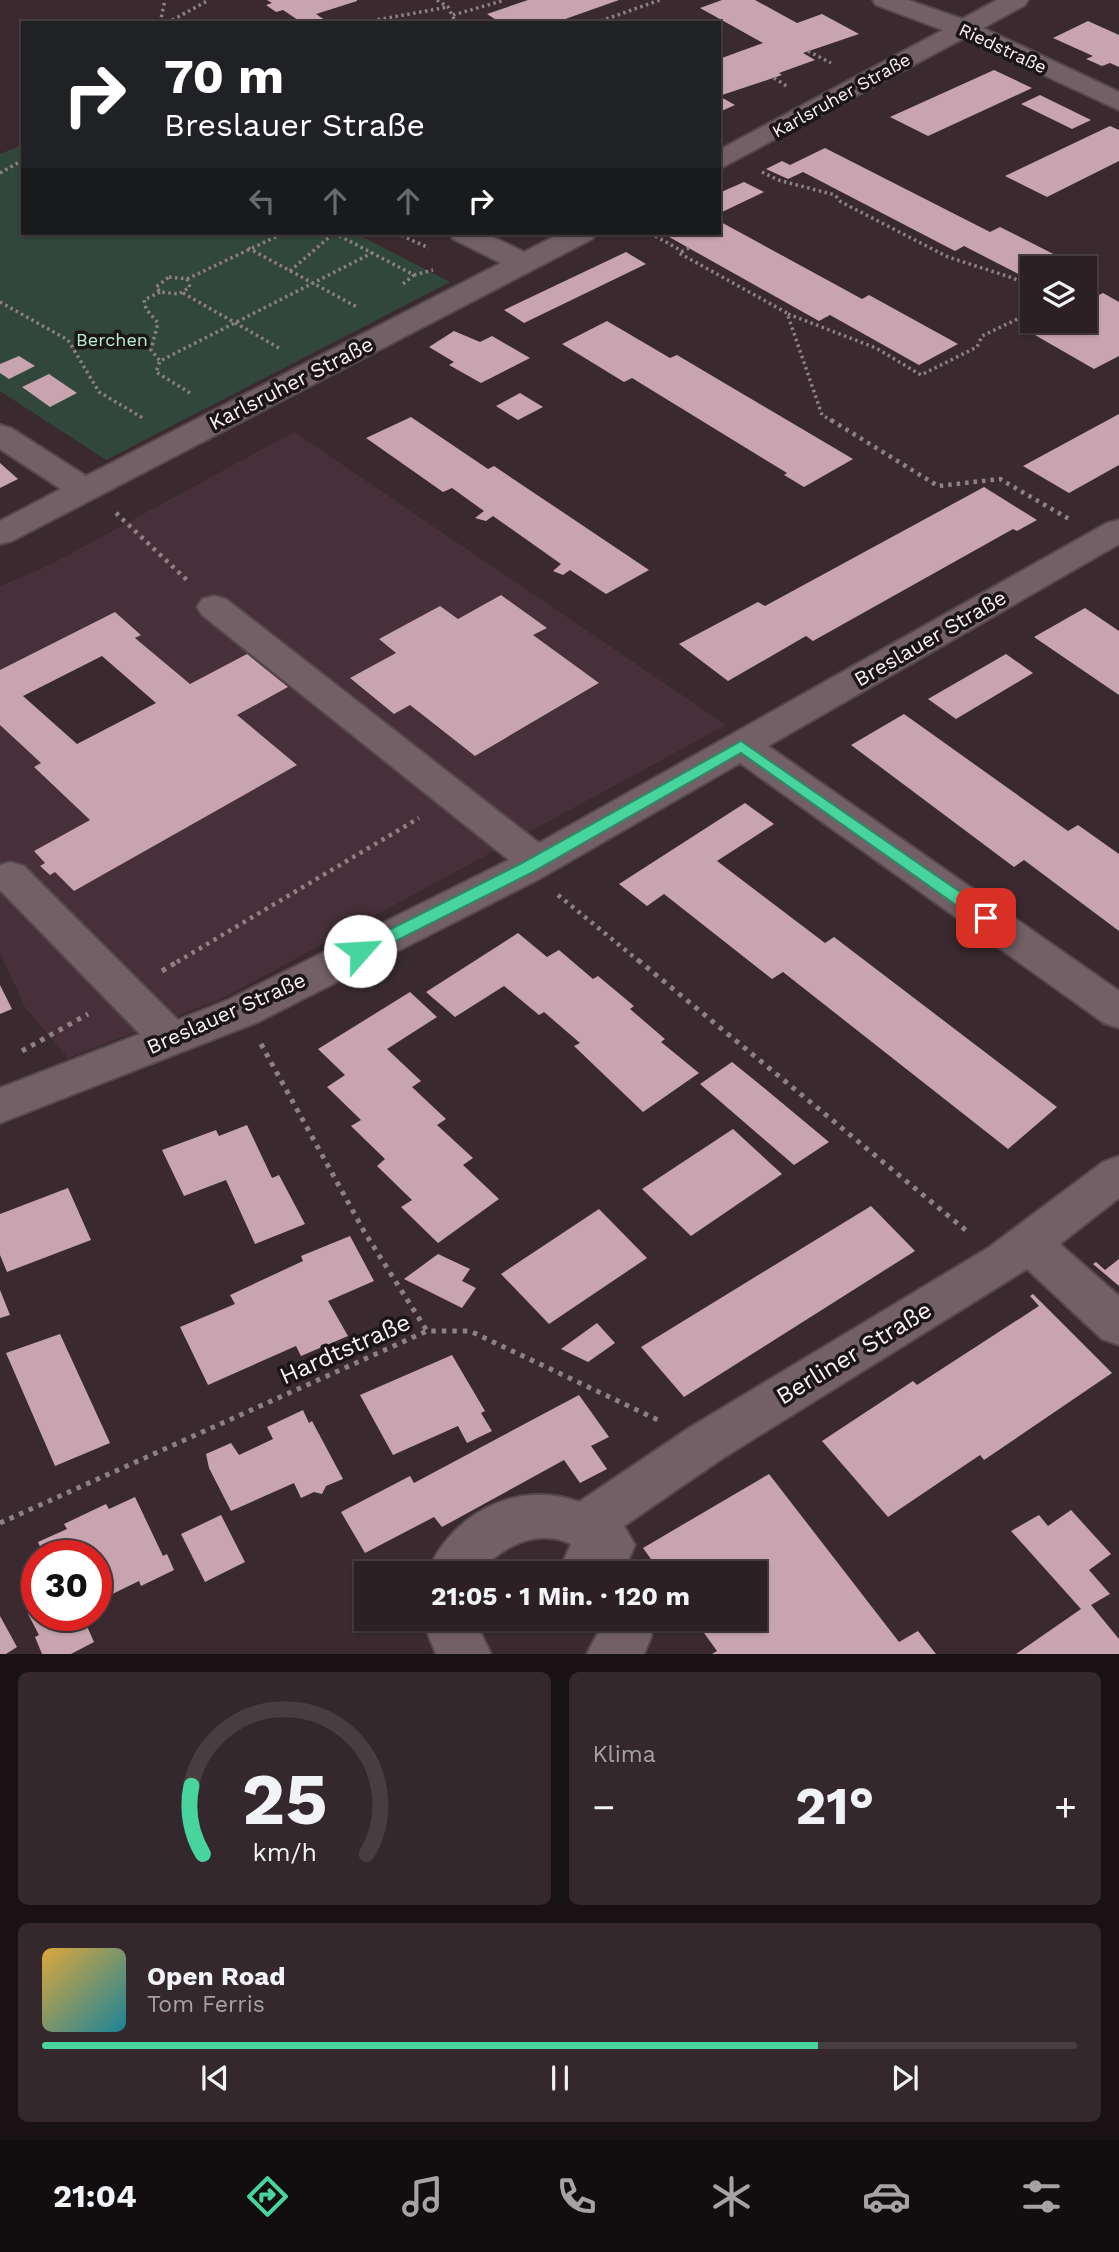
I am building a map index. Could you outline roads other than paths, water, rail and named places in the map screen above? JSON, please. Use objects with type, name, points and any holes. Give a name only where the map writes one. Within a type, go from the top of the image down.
[{"type":"street","name":"Riedstraße","points":[[885,0],[962,28],[1119,102]]},
{"type":"street","name":"Karlsruher Straße","points":[[724,159],[1016,0]]},
{"type":"street","points":[[467,235],[524,263]]},
{"type":"street","name":"Karlsruher Straße","points":[[0,534],[578,235]]},
{"type":"street","points":[[0,435],[85,490]]},
{"type":"street","name":"Breslauer Straße","points":[[0,1106],[243,1011],[531,865],[1111,534]]},
{"type":"street","points":[[214,607],[453,798],[531,865]]},
{"type":"street","points":[[741,746],[1119,1012]]},
{"type":"street","points":[[10,876],[123,994],[171,1039]]},
{"type":"street","name":"Berliner Straße","points":[[584,1526],[706,1443],[1016,1252],[1119,1174]]},
{"type":"street","points":[[1016,1252],[1119,1325]]},
{"type":"street","points":[[459,1561],[468,1547],[500,1523],[529,1516],[556,1517],[584,1526],[610,1545],[590,1561]]},
{"type":"street","points":[[453,1631],[466,1654]]},
{"type":"street","points":[[613,1654],[625,1637],[626,1631]]},
{"type":"park label","name":"Berchen","points":[[112,339]]}]
